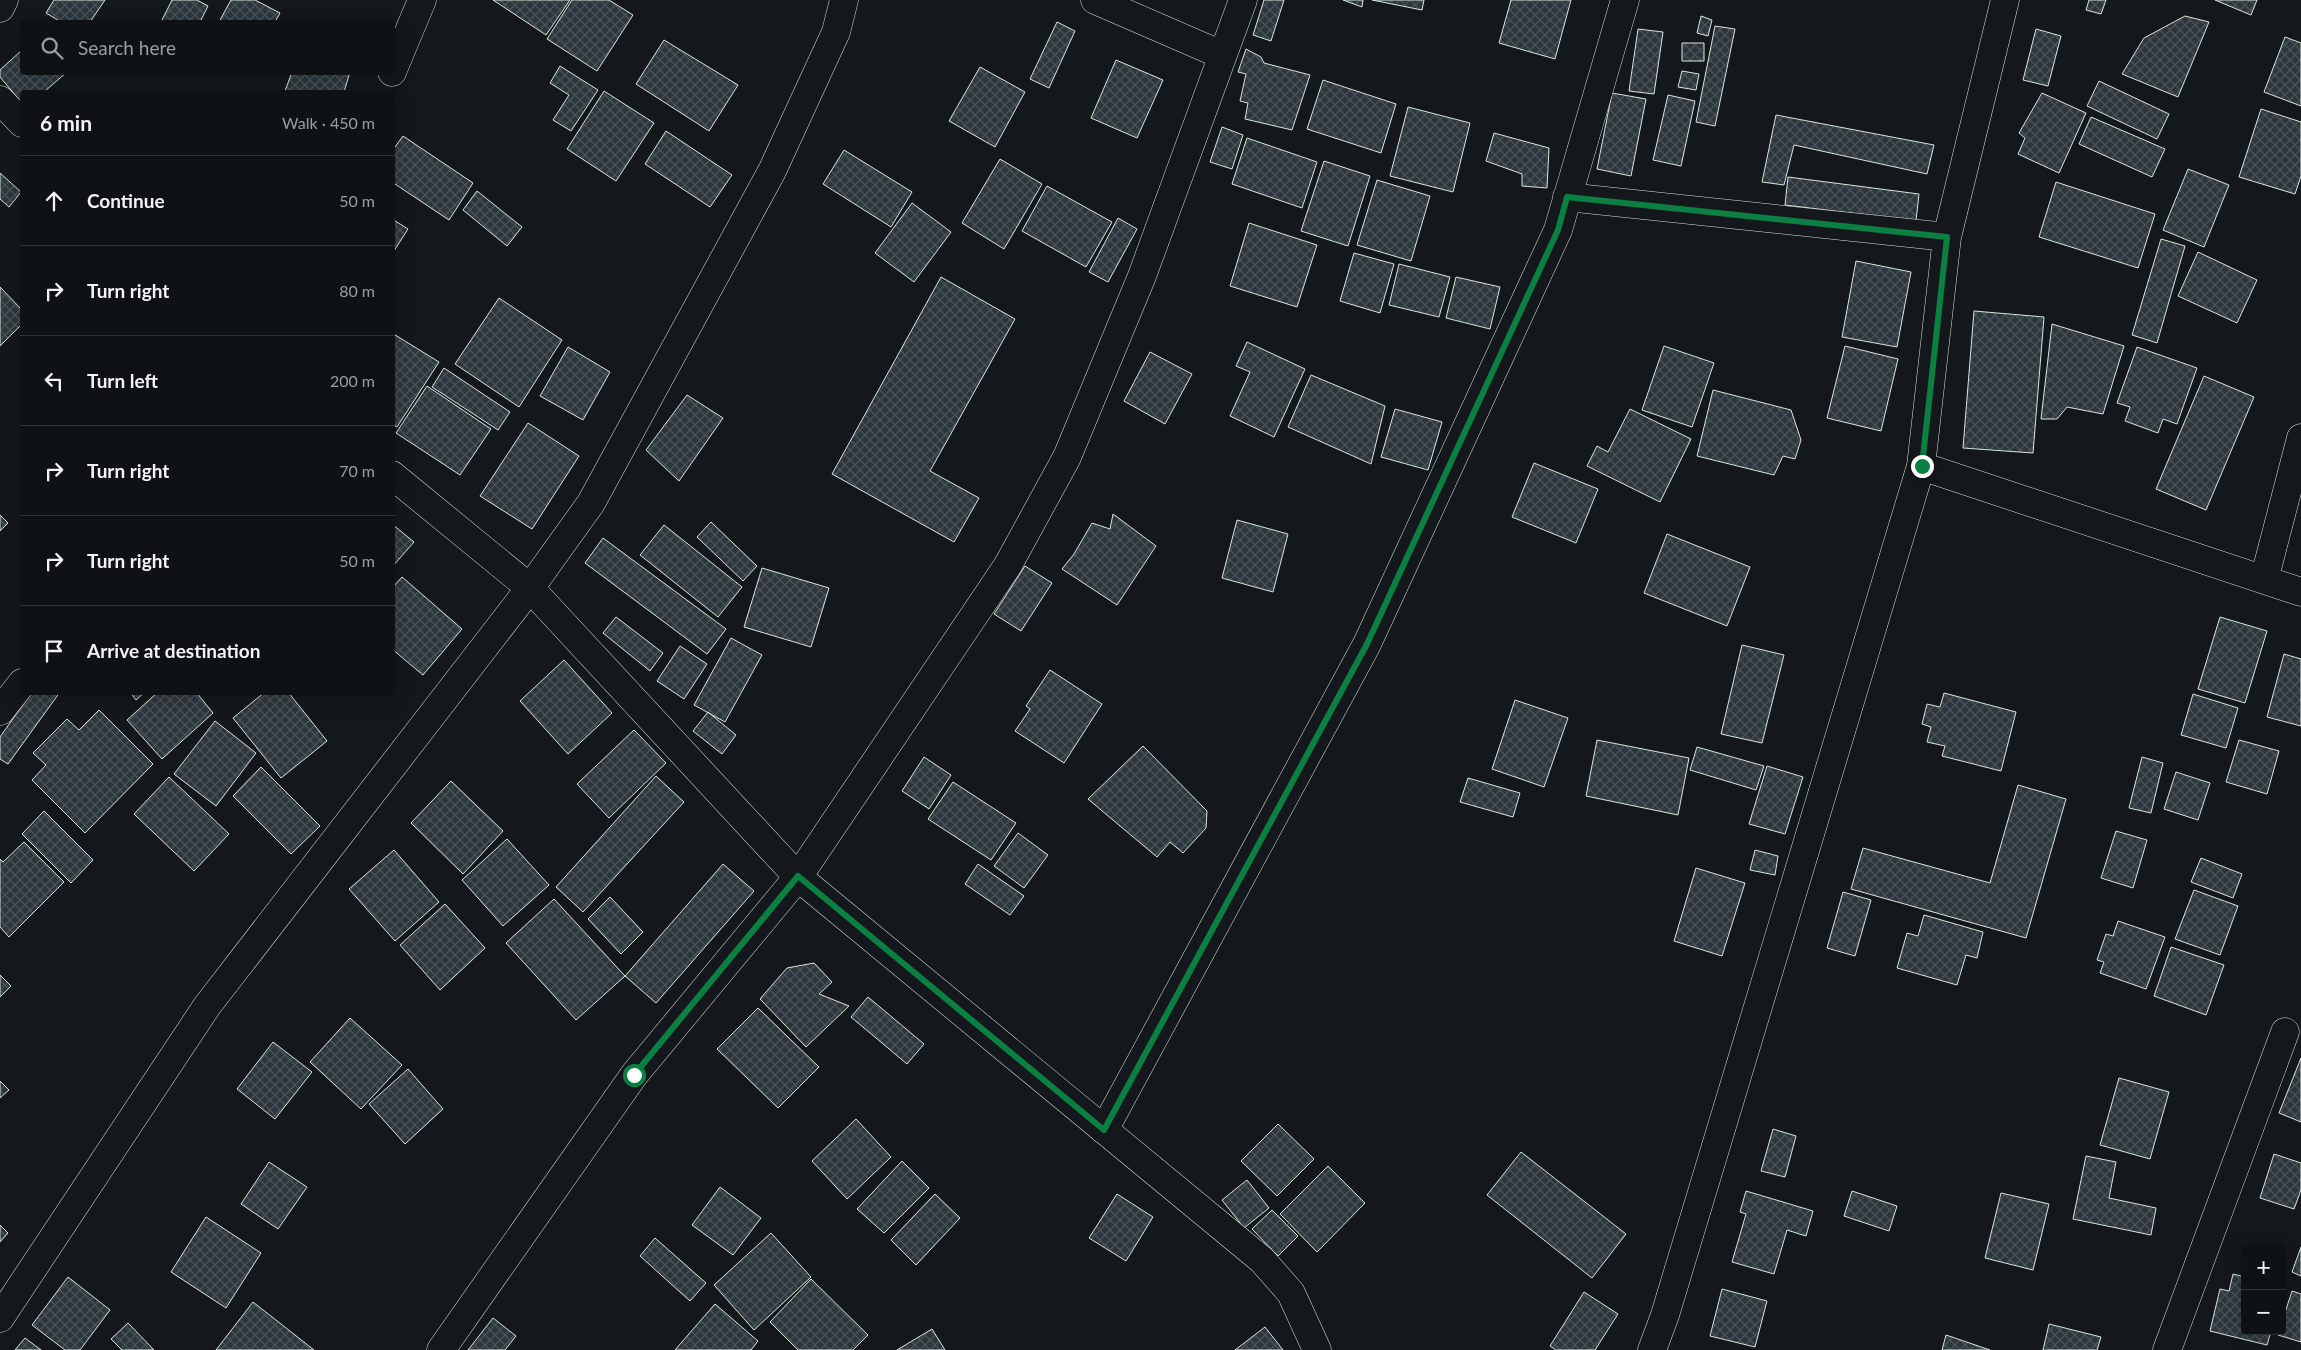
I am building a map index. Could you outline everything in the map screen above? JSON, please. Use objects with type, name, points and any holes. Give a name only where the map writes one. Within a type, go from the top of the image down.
[{"type":"street","points":[[0,8],[4,0]]},
{"type":"street","points":[[395,65],[422,0]]},
{"type":"street","points":[[0,1318],[207,1006],[530,588],[591,503],[772,171],[836,32],[844,0]]},
{"type":"street","points":[[1095,0],[1222,55]]},
{"type":"street","points":[[440,1350],[634,1075],[798,876],[1008,564],[1067,457],[1142,276],[1243,0]]},
{"type":"street","points":[[1104,1130],[1367,644],[1558,230],[1625,0]]},
{"type":"street","points":[[1652,1350],[1665,1315],[1922,466],[1947,237],[2005,0]]},
{"type":"street","points":[[384,90],[391,75]]},
{"type":"street","points":[[0,100],[20,122]]},
{"type":"street","points":[[1567,197],[1947,237]]},
{"type":"street","points":[[2264,580],[2301,438]]},
{"type":"street","points":[[1922,466],[2301,592]]},
{"type":"street","points":[[395,477],[530,588],[798,876],[1262,1260],[1291,1293],[1316,1350]]},
{"type":"street","points":[[0,711],[20,686]]},
{"type":"street","points":[[2167,1350],[2285,1032]]},
{"type":"building","points":[[54,0],[105,0],[91,20],[58,20],[46,13]]},
{"type":"building","points":[[172,0],[197,0],[208,6],[201,20],[162,20]]},
{"type":"building","points":[[231,0],[255,0],[280,13],[276,20],[220,20]]},
{"type":"building","points":[[493,0],[570,0],[546,35]]},
{"type":"building","points":[[572,0],[609,0],[633,15],[597,71],[547,39]]},
{"type":"building","points":[[1264,0],[1284,0],[1271,41],[1253,35]]},
{"type":"building","points":[[1343,0],[1363,0],[1362,7]]},
{"type":"building","points":[[1372,0],[1424,0],[1422,10]]},
{"type":"building","points":[[1511,0],[1571,0],[1555,59],[1499,43]]},
{"type":"building","points":[[2089,0],[2106,0],[2101,14],[2086,10]]},
{"type":"building","points":[[2215,0],[2257,0],[2251,15]]},
{"type":"building","points":[[1701,16],[1712,20],[1708,36],[1697,33]]},
{"type":"building","points":[[2185,16],[2209,22],[2178,97],[2122,74],[2144,38]]},
{"type":"building","points":[[1057,22],[1075,31],[1049,88],[1030,79]]},
{"type":"building","points":[[1715,26],[1735,29],[1715,126],[1696,122]]},
{"type":"building","points":[[1638,29],[1663,32],[1654,94],[1629,91]]},
{"type":"building","points":[[2036,29],[2061,36],[2048,86],[2023,80]]},
{"type":"building","points":[[2285,37],[2301,43],[2301,106],[2264,92]]},
{"type":"building","points":[[664,40],[738,85],[709,131],[636,84]]},
{"type":"building","points":[[1682,43],[1704,43],[1704,61],[1682,61]]},
{"type":"building","points":[[1246,49],[1261,57],[1264,63],[1310,75],[1292,130],[1245,119],[1248,103],[1240,101],[1246,74],[1238,72]]},
{"type":"building","points":[[20,52],[20,75],[64,75],[46,90],[20,90],[20,101],[0,77],[0,70]]},
{"type":"building","points":[[1116,60],[1163,80],[1137,138],[1091,118]]},
{"type":"building","points":[[560,66],[598,90],[571,131],[553,120],[569,95],[550,83]]},
{"type":"building","points":[[980,67],[1025,92],[995,147],[949,121]]},
{"type":"building","points":[[1682,71],[1699,74],[1696,90],[1678,87]]},
{"type":"building","points":[[291,75],[349,75],[345,90],[285,90]]},
{"type":"building","points":[[1323,80],[1396,104],[1381,153],[1307,129]]},
{"type":"building","points":[[2099,81],[2169,114],[2157,139],[2087,106]]},
{"type":"building","points":[[604,91],[654,123],[616,181],[567,149]]},
{"type":"building","points":[[1612,93],[1646,99],[1631,176],[1597,169]]},
{"type":"building","points":[[2042,93],[2086,113],[2059,173],[2018,154],[2025,138],[2019,133]]},
{"type":"building","points":[[1668,95],[1695,101],[1681,166],[1653,160]]},
{"type":"building","points":[[1408,107],[1470,123],[1453,192],[1390,176]]},
{"type":"building","points":[[2261,109],[2301,122],[2301,176],[2295,194],[2239,177]]},
{"type":"building","points":[[1776,115],[1934,145],[1927,174],[1794,145],[1784,185],[1762,182]]},
{"type":"building","points":[[2091,117],[2165,149],[2152,177],[2079,144]]},
{"type":"building","points":[[1222,127],[1243,135],[1232,169],[1210,162]]},
{"type":"building","points":[[666,131],[732,175],[710,207],[645,164]]},
{"type":"building","points":[[1494,133],[1549,148],[1547,188],[1522,186],[1522,174],[1486,161]]},
{"type":"building","points":[[403,136],[473,183],[449,220],[395,184],[395,147]]},
{"type":"building","points":[[1247,138],[1317,162],[1302,208],[1232,184]]},
{"type":"building","points":[[844,150],[912,192],[891,227],[823,184]]},
{"type":"building","points":[[1000,159],[1042,184],[1004,249],[962,223]]},
{"type":"building","points":[[1324,161],[1370,176],[1348,246],[1301,231]]},
{"type":"building","points":[[2188,169],[2229,185],[2204,247],[2163,230]]},
{"type":"building","points":[[0,173],[20,191],[20,193],[9,207],[0,199]]},
{"type":"building","points":[[1788,177],[1919,194],[1916,221],[1785,205]]},
{"type":"building","points":[[1377,180],[1430,196],[1411,261],[1357,245]]},
{"type":"building","points":[[2056,182],[2155,214],[2138,268],[2039,237]]},
{"type":"building","points":[[1047,186],[1112,222],[1086,267],[1022,231]]},
{"type":"building","points":[[477,191],[522,227],[507,246],[463,210]]},
{"type":"building","points":[[912,203],[951,232],[914,282],[875,253]]},
{"type":"building","points":[[1118,218],[1137,229],[1108,282],[1089,272]]},
{"type":"building","points":[[395,221],[408,229],[395,249]]},
{"type":"building","points":[[1249,223],[1317,245],[1297,307],[1230,286]]},
{"type":"building","points":[[2161,239],[2185,246],[2157,343],[2132,335]]},
{"type":"building","points":[[2198,252],[2257,280],[2237,323],[2178,296]]},
{"type":"building","points":[[1354,253],[1394,264],[1380,313],[1340,301]]},
{"type":"building","points":[[1856,261],[1911,272],[1897,347],[1842,337]]},
{"type":"building","points":[[1399,264],[1450,277],[1439,317],[1389,305]]},
{"type":"building","points":[[941,277],[1015,319],[930,471],[979,498],[954,542],[832,474]]},
{"type":"building","points":[[1456,277],[1500,287],[1490,329],[1446,318]]},
{"type":"building","points":[[0,287],[20,308],[20,326],[0,346]]},
{"type":"building","points":[[499,298],[562,340],[519,407],[455,364]]},
{"type":"building","points":[[1974,311],[2044,317],[2033,453],[1963,448]]},
{"type":"building","points":[[2052,324],[2124,346],[2103,414],[2067,407],[2057,419],[2041,419]]},
{"type":"building","points":[[395,335],[439,362],[397,427],[395,426]]},
{"type":"building","points":[[1247,342],[1305,369],[1274,437],[1230,416],[1250,372],[1236,366]]},
{"type":"building","points":[[1664,346],[1714,363],[1692,427],[1642,410]]},
{"type":"building","points":[[1845,346],[1898,359],[1881,431],[1827,418]]},
{"type":"building","points":[[568,347],[610,372],[583,420],[540,396]]},
{"type":"building","points":[[2137,347],[2197,368],[2177,424],[2163,419],[2158,433],[2125,421],[2130,407],[2117,403]]},
{"type":"building","points":[[1150,352],[1192,374],[1165,424],[1124,401]]},
{"type":"building","points":[[444,368],[510,412],[498,430],[432,387]]},
{"type":"building","points":[[1311,375],[1385,406],[1371,464],[1288,427]]},
{"type":"building","points":[[2204,376],[2254,397],[2206,510],[2156,489]]},
{"type":"building","points":[[427,386],[491,429],[460,475],[396,433]]},
{"type":"building","points":[[1713,390],[1791,410],[1801,440],[1795,459],[1783,456],[1774,475],[1697,456]]},
{"type":"building","points":[[687,395],[723,418],[679,481],[646,450]]},
{"type":"building","points":[[1395,409],[1442,422],[1428,470],[1381,457]]},
{"type":"building","points":[[1630,409],[1691,439],[1660,502],[1587,466],[1597,446],[1608,452]]},
{"type":"building","points":[[528,423],[579,456],[532,529],[480,496]]},
{"type":"building","points":[[1534,463],[1598,489],[1576,543],[1512,517]]},
{"type":"building","points":[[1113,514],[1156,546],[1117,605],[1062,569],[1074,554],[1092,523],[1110,529]]},
{"type":"building","points":[[0,515],[8,523],[0,531]]},
{"type":"building","points":[[1237,520],[1288,534],[1273,592],[1222,578]]},
{"type":"building","points":[[711,522],[757,566],[743,581],[697,537]]},
{"type":"building","points":[[664,525],[742,587],[718,617],[640,555]]},
{"type":"building","points":[[395,526],[414,542],[395,564]]},
{"type":"building","points":[[1667,534],[1750,567],[1727,626],[1644,593]]},
{"type":"building","points":[[603,538],[726,629],[707,654],[585,563]]},
{"type":"building","points":[[1025,566],[1052,583],[1021,631],[994,614]]},
{"type":"building","points":[[762,568],[829,588],[811,647],[744,627]]},
{"type":"building","points":[[402,577],[462,629],[423,675],[395,652],[395,585]]},
{"type":"building","points":[[616,617],[663,653],[650,671],[603,633]]},
{"type":"building","points":[[2220,617],[2267,631],[2245,703],[2198,689]]},
{"type":"building","points":[[731,638],[762,655],[725,722],[694,705]]},
{"type":"building","points":[[1742,645],[1784,655],[1762,743],[1721,734]]},
{"type":"building","points":[[680,646],[707,664],[684,699],[657,681]]},
{"type":"building","points":[[2284,654],[2301,659],[2301,726],[2267,717]]},
{"type":"building","points":[[564,660],[612,713],[568,754],[520,701]]},
{"type":"building","points":[[1050,670],[1102,704],[1064,763],[1015,731],[1030,709],[1026,706]]},
{"type":"building","points":[[1944,693],[2016,712],[2001,771],[1942,756],[1945,746],[1927,742],[1931,727],[1922,724],[1927,704],[1940,707]]},
{"type":"building","points":[[2193,694],[2238,708],[2226,748],[2181,735]]},
{"type":"building","points":[[30,695],[58,695],[8,764],[0,759],[0,737]]},
{"type":"building","points":[[132,695],[142,695],[136,700]]},
{"type":"building","points":[[155,695],[198,695],[213,713],[162,759],[127,720]]},
{"type":"building","points":[[261,695],[290,695],[327,741],[281,778],[233,718]]},
{"type":"building","points":[[1515,700],[1568,718],[1544,787],[1492,769]]},
{"type":"building","points":[[99,710],[153,764],[85,833],[32,780],[46,765],[33,753],[67,719],[79,730]]},
{"type":"building","points":[[708,712],[736,735],[722,754],[693,731]]},
{"type":"building","points":[[215,721],[256,753],[216,806],[174,774]]},
{"type":"building","points":[[634,730],[666,763],[609,818],[577,784]]},
{"type":"building","points":[[1597,740],[1689,758],[1678,815],[1586,796]]},
{"type":"building","points":[[2239,740],[2279,751],[2267,794],[2226,782]]},
{"type":"building","points":[[1143,746],[1207,811],[1206,828],[1183,853],[1170,842],[1157,857],[1088,799]]},
{"type":"building","points":[[1697,747],[1764,766],[1756,790],[1690,770]]},
{"type":"building","points":[[924,757],[951,775],[929,809],[902,791]]},
{"type":"building","points":[[2142,757],[2163,763],[2151,813],[2129,808]]},
{"type":"building","points":[[1767,766],[1803,777],[1785,834],[1749,824]]},
{"type":"building","points":[[261,767],[320,826],[291,854],[233,796]]},
{"type":"building","points":[[2176,772],[2210,783],[2198,820],[2164,809]]},
{"type":"building","points":[[656,776],[684,802],[583,912],[556,887]]},
{"type":"building","points":[[169,777],[229,834],[194,871],[134,814]]},
{"type":"building","points":[[1468,778],[1520,793],[1513,817],[1460,802]]},
{"type":"building","points":[[451,781],[503,831],[463,874],[411,823]]},
{"type":"building","points":[[953,782],[1016,823],[991,860],[928,819]]},
{"type":"building","points":[[2018,785],[2066,799],[2026,938],[1851,889],[1863,848],[1990,883]]},
{"type":"building","points":[[44,811],[93,860],[71,883],[22,834]]},
{"type":"building","points":[[2116,831],[2147,840],[2133,888],[2101,878]]},
{"type":"building","points":[[1018,833],[1048,855],[1024,888],[994,866]]},
{"type":"building","points":[[507,839],[549,885],[503,926],[462,880]]},
{"type":"building","points":[[24,842],[64,882],[9,937],[0,927],[0,859],[3,862]]},
{"type":"building","points":[[394,850],[439,902],[395,941],[349,889]]},
{"type":"building","points":[[1755,850],[1778,856],[1775,875],[1750,870]]},
{"type":"building","points":[[2201,858],[2242,874],[2233,898],[2191,882]]},
{"type":"building","points":[[723,864],[754,891],[656,1003],[625,976]]},
{"type":"building","points":[[978,864],[1024,896],[1010,915],[965,884]]},
{"type":"building","points":[[1696,868],[1745,883],[1722,956],[1674,941]]},
{"type":"building","points":[[2194,890],[2238,906],[2220,955],[2175,939]]},
{"type":"building","points":[[1843,892],[1871,900],[1855,956],[1827,948]]},
{"type":"building","points":[[610,897],[643,932],[621,954],[588,919]]},
{"type":"building","points":[[554,899],[625,976],[576,1020],[506,943]]},
{"type":"building","points":[[445,904],[485,948],[440,990],[400,945]]},
{"type":"building","points":[[1924,915],[1983,932],[1977,958],[1966,955],[1957,985],[1897,968],[1907,933],[1918,936]]},
{"type":"building","points":[[2118,921],[2165,937],[2146,989],[2100,973],[2104,962],[2097,960],[2106,934],[2113,936]]},
{"type":"building","points":[[2171,947],[2224,965],[2206,1015],[2154,996]]},
{"type":"building","points":[[814,963],[832,982],[819,994],[849,1006],[806,1047],[760,999],[787,968]]},
{"type":"building","points":[[0,975],[11,986],[0,997]]},
{"type":"building","points":[[868,997],[924,1044],[907,1064],[851,1017]]},
{"type":"building","points":[[758,1008],[819,1067],[778,1108],[717,1049]]},
{"type":"building","points":[[350,1018],[402,1065],[361,1109],[310,1062]]},
{"type":"building","points":[[273,1042],[312,1072],[275,1119],[237,1089]]},
{"type":"building","points":[[2301,1058],[2301,1122],[2279,1113]]},
{"type":"building","points":[[408,1069],[443,1109],[405,1144],[369,1104]]},
{"type":"building","points":[[2119,1078],[2169,1092],[2150,1159],[2100,1145]]},
{"type":"building","points":[[0,1081],[9,1090],[0,1098]]},
{"type":"building","points":[[856,1119],[891,1157],[847,1199],[812,1161]]},
{"type":"building","points":[[1278,1124],[1314,1159],[1277,1196],[1241,1161]]},
{"type":"building","points":[[1773,1129],[1796,1136],[1785,1177],[1761,1171]]},
{"type":"building","points":[[1521,1152],[1626,1234],[1592,1278],[1487,1195]]},
{"type":"building","points":[[2274,1154],[2301,1163],[2301,1190],[2294,1209],[2260,1198]]},
{"type":"building","points":[[2086,1156],[2116,1162],[2109,1198],[2156,1208],[2151,1235],[2073,1219]]},
{"type":"building","points":[[902,1161],[929,1188],[884,1233],[857,1209]]},
{"type":"building","points":[[269,1162],[307,1187],[278,1229],[241,1204]]},
{"type":"building","points":[[1328,1166],[1365,1203],[1317,1252],[1280,1214]]},
{"type":"building","points":[[1247,1180],[1269,1208],[1244,1228],[1222,1200]]},
{"type":"building","points":[[720,1187],[761,1218],[733,1255],[692,1225]]},
{"type":"building","points":[[1746,1191],[1813,1211],[1806,1236],[1787,1230],[1774,1274],[1732,1262],[1746,1214],[1740,1212]]},
{"type":"building","points":[[1852,1191],[1897,1206],[1889,1231],[1844,1216]]},
{"type":"building","points":[[2001,1193],[2049,1204],[2033,1270],[1985,1258]]},
{"type":"building","points":[[935,1194],[960,1218],[916,1265],[891,1240]]},
{"type":"building","points":[[1117,1194],[1153,1217],[1126,1261],[1089,1238]]},
{"type":"building","points":[[1272,1210],[1298,1236],[1278,1256],[1252,1229]]},
{"type":"building","points":[[206,1217],[261,1253],[226,1308],[171,1272]]},
{"type":"building","points":[[0,1225],[8,1233],[0,1242]]},
{"type":"building","points":[[771,1233],[811,1277],[754,1330],[714,1285]]},
{"type":"building","points":[[655,1238],[706,1283],[690,1301],[640,1256]]},
{"type":"building","points":[[2301,1247],[2301,1276],[2292,1272]]},
{"type":"building","points":[[2233,1274],[2241,1276],[2241,1335],[2270,1335],[2267,1345],[2210,1331],[2220,1289],[2229,1291]]},
{"type":"building","points":[[68,1277],[110,1310],[80,1350],[65,1350],[32,1325]]},
{"type":"building","points":[[811,1279],[868,1335],[853,1350],[798,1350],[770,1322]]},
{"type":"building","points":[[1722,1289],[1767,1301],[1755,1347],[1710,1336]]},
{"type":"building","points":[[2292,1291],[2301,1294],[2301,1342],[2278,1335],[2286,1335],[2286,1310]]},
{"type":"building","points":[[1584,1292],[1618,1314],[1595,1350],[1556,1350],[1550,1346]]},
{"type":"building","points":[[253,1302],[314,1350],[216,1350]]},
{"type":"building","points":[[715,1304],[758,1341],[751,1350],[675,1350]]},
{"type":"building","points":[[493,1318],[516,1336],[505,1350],[468,1350]]},
{"type":"building","points":[[128,1323],[154,1350],[122,1350],[111,1339]]},
{"type":"building","points":[[2049,1324],[2101,1337],[2097,1350],[2043,1350]]},
{"type":"building","points":[[1265,1327],[1283,1350],[1235,1350]]},
{"type":"building","points":[[932,1329],[945,1350],[897,1350]]},
{"type":"building","points":[[1946,1335],[1990,1350],[1942,1350]]},
{"type":"building","points":[[25,1338],[41,1350],[15,1350]]},
{"type":"route","points":[[634,1075],[798,876],[1104,1130],[1367,644],[1558,230],[1567,197],[1947,237],[1922,466]]}]
